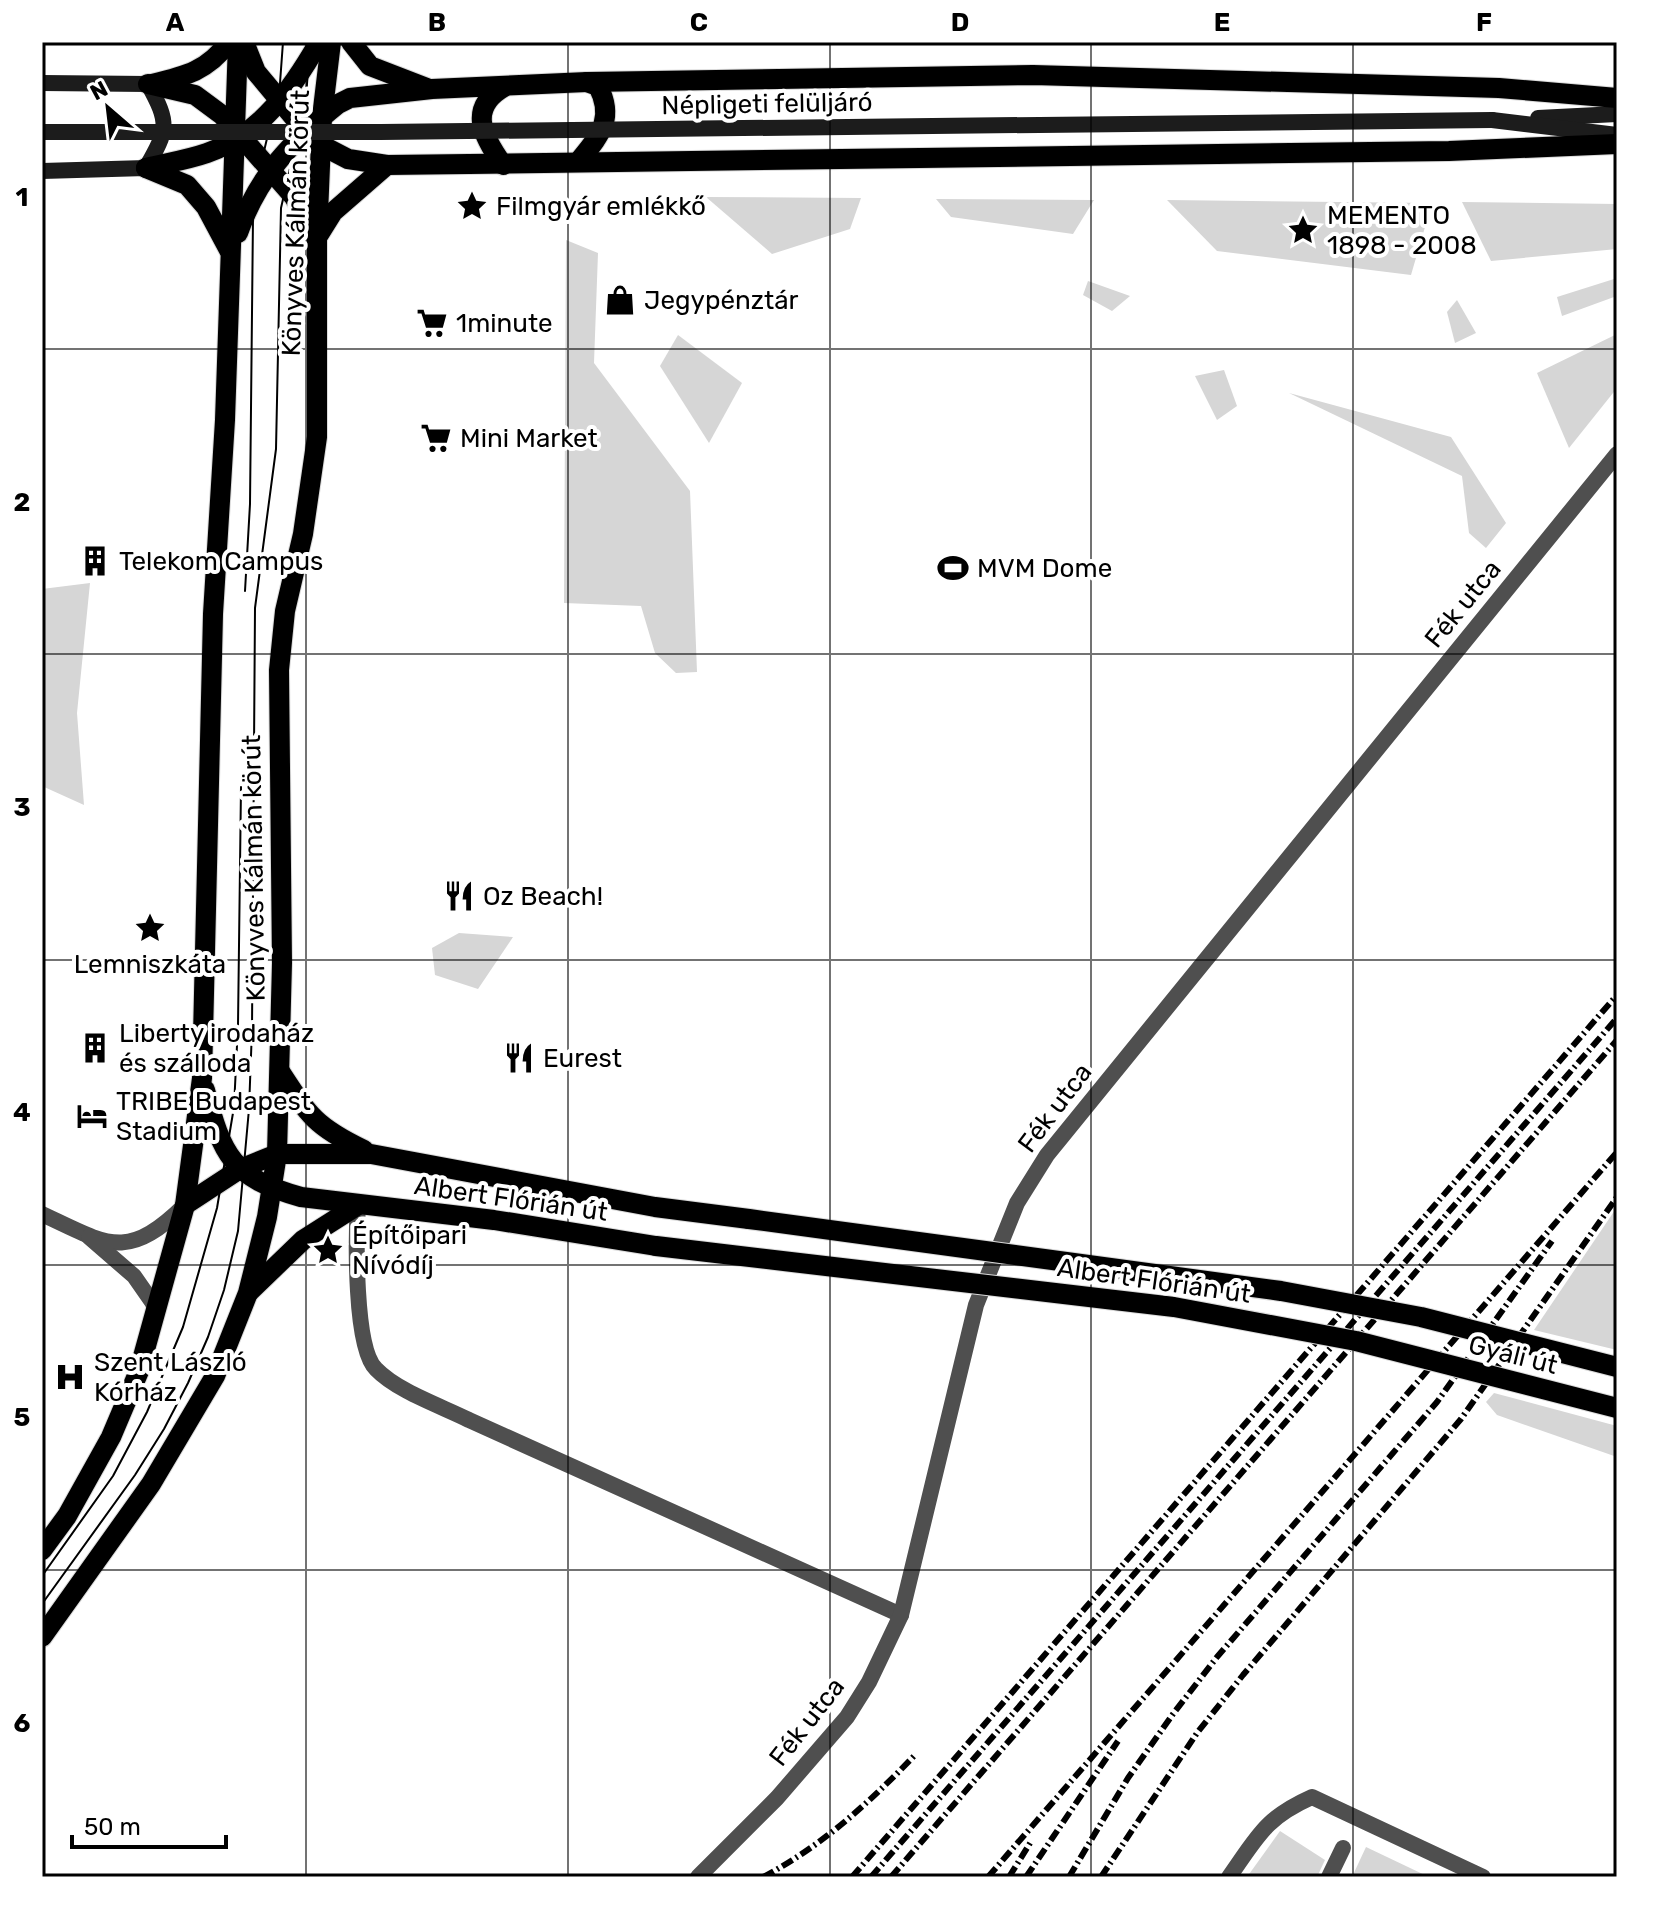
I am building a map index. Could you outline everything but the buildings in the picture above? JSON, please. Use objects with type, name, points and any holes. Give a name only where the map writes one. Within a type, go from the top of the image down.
[{"type":"main road","points":[[148,84],[189,75],[215,60],[229,42]]},
{"type":"main road","points":[[241,42],[256,72],[314,139],[348,159],[387,165],[1449,151],[1617,144]]},
{"type":"main road","name":"Könyves Kálmán körút","points":[[42,1550],[67,1516],[111,1437],[139,1371],[185,1205],[202,1078],[213,614],[225,420],[241,42]]},
{"type":"main road","points":[[42,171],[146,168],[208,153],[264,119],[280,101],[319,42]]},
{"type":"main road","name":"Könyves Kálmán körút","points":[[42,1637],[151,1484],[215,1376],[248,1293],[272,1189],[281,1073],[279,670],[285,611],[303,534],[317,437],[314,139],[322,117],[331,42]]},
{"type":"main road","points":[[351,42],[370,66],[432,89]]},
{"type":"main road","points":[[322,117],[350,98],[432,89],[587,82],[1033,75],[1499,88],[1617,98]]},
{"type":"main road","points":[[579,161],[600,135],[606,117],[606,102],[598,86],[587,82]]},
{"type":"main road","points":[[42,83],[148,84],[195,95],[222,115],[237,136],[270,167],[294,197],[317,239]]},
{"type":"main road","points":[[146,168],[161,142],[164,113],[148,84]]},
{"type":"main road","points":[[503,165],[482,132],[482,113],[490,95],[504,87]]},
{"type":"main road","points":[[1492,120],[1617,114]]},
{"type":"main road","points":[[1492,120],[1617,135]]},
{"type":"main road","name":"Népligeti felüljáró","points":[[42,132],[381,132],[1492,120]]},
{"type":"main road","points":[[231,253],[249,201],[270,167],[314,139]]},
{"type":"main road","points":[[317,239],[333,212],[387,165]]},
{"type":"main road","points":[[146,168],[187,185],[206,207],[231,253]]},
{"type":"main road","points":[[281,1073],[309,1115],[331,1134],[371,1154]]},
{"type":"main road","points":[[202,1078],[224,1150],[240,1169]]},
{"type":"main road","points":[[185,1205],[240,1169],[277,1154]]},
{"type":"main road","name":"Albert Flórián út","points":[[277,1154],[371,1154],[655,1207],[1281,1291],[1421,1317]]},
{"type":"main road","name":"Albert Flórián út","points":[[240,1169],[272,1189],[301,1197],[494,1220],[656,1246],[1174,1307],[1310,1331],[1397,1353]]},
{"type":"main road","points":[[248,1293],[303,1240],[358,1205]]},
{"type":"main road","name":"Gyáli út","points":[[1421,1317],[1617,1367]]},
{"type":"main road","name":"Gyáli út","points":[[1397,1353],[1617,1408]]},
{"type":"street","name":"Fék utca","points":[[698,1877],[777,1798],[847,1717],[869,1682],[901,1615],[976,1305],[1017,1203],[1047,1155],[1617,454]]},
{"type":"street","points":[[42,1214],[85,1234],[120,1244],[146,1237],[185,1205]]},
{"type":"street","points":[[358,1205],[356,1235],[364,1347],[367,1358],[377,1371],[399,1386],[901,1615]]},
{"type":"street","points":[[85,1234],[134,1276],[157,1309]]},
{"type":"street","points":[[1229,1877],[1267,1824],[1285,1809],[1312,1797],[1483,1877]]},
{"type":"street","points":[[1329,1877],[1343,1848]]},
{"type":"shaded area","points":[[1172,42],[1617,42],[1617,45]]},
{"type":"shaded area","points":[[706,197],[861,198],[850,229],[772,254]]},
{"type":"shaded area","points":[[936,199],[1094,200],[1073,234],[951,217]]},
{"type":"shaded area","points":[[1167,200],[1432,203],[1411,275],[1217,251]]},
{"type":"shaded area","points":[[1462,202],[1617,204],[1617,249],[1491,261]]},
{"type":"shaded area","points":[[566,240],[598,253],[594,363],[690,491],[697,672],[676,673],[655,653],[641,606],[564,603]]},
{"type":"shaded area","points":[[1614,279],[1614,297],[1562,316],[1557,297]]},
{"type":"shaded area","points":[[1088,281],[1130,296],[1112,311],[1083,295]]},
{"type":"shaded area","points":[[1457,300],[1476,333],[1455,343],[1447,312]]},
{"type":"shaded area","points":[[1617,334],[1617,388],[1569,448],[1537,373]]},
{"type":"shaded area","points":[[678,335],[742,383],[709,443],[660,366]]},
{"type":"shaded area","points":[[1224,370],[1237,406],[1217,420],[1195,376]]},
{"type":"shaded area","points":[[1289,393],[1451,437],[1506,523],[1486,548],[1469,533],[1462,476]]},
{"type":"shaded area","points":[[90,583],[77,713],[84,805],[42,786],[42,589]]},
{"type":"shaded area","points":[[459,933],[513,937],[478,989],[435,975],[432,948]]},
{"type":"shaded area","points":[[1617,1207],[1617,1350],[1534,1330]]},
{"type":"shaded area","points":[[1494,1393],[1617,1426],[1617,1457],[1497,1415],[1486,1402]]},
{"type":"shaded area","points":[[1280,1831],[1325,1860],[1317,1877],[1247,1877]]},
{"type":"shaded area","points":[[1366,1847],[1429,1877],[1352,1877]]},
{"type":"tram line","points":[[245,591],[250,504],[253,217],[261,164],[280,83],[283,42]]},
{"type":"tram line","points":[[42,1604],[135,1475],[164,1429],[208,1337],[224,1290],[238,1231],[249,1109],[252,1029],[255,608],[276,449],[281,208],[306,98],[310,42]]},
{"type":"tram line","points":[[42,1576],[113,1476],[147,1412],[183,1327],[217,1208],[234,1107],[241,787]]},
{"type":"railway","points":[[852,1877],[1617,995]]},
{"type":"railway","points":[[871,1877],[1617,1018]]},
{"type":"railway","points":[[891,1877],[1617,1040]]},
{"type":"railway","points":[[988,1877],[1617,1152]]},
{"type":"railway","points":[[1101,1877],[1197,1733],[1461,1419],[1617,1197]]},
{"type":"railway","points":[[1069,1877],[1128,1778],[1173,1714],[1217,1657],[1437,1402],[1552,1241]]},
{"type":"railway","points":[[1026,1877],[1118,1741]]},
{"type":"railway","points":[[763,1877],[805,1852],[844,1822],[915,1755]]},
{"type":"railway","points":[[1009,1877],[1032,1840]]},
{"type":"place","name":"Filmgyár emlékkő","points":[[472,206]]},
{"type":"place","name":"MEMENTO 1898 - 2008","points":[[1303,230]]},
{"type":"place","name":"Jegypénztár","points":[[620,300]]},
{"type":"place","name":"1minute","points":[[432,323]]},
{"type":"place","name":"Mini Market","points":[[436,438]]},
{"type":"place","name":"Telekom Campus","points":[[95,561]]},
{"type":"place","name":"MVM Dome","points":[[953,568]]},
{"type":"place","name":"Oz Beach!","points":[[459,896]]},
{"type":"place","name":"Lemniszkáta","points":[[150,928]]},
{"type":"place","name":"Liberty irodaház és szálloda","points":[[95,1048]]},
{"type":"place","name":"Eurest","points":[[519,1058]]},
{"type":"place","name":"TRIBE Budapest Stadium","points":[[92,1116]]},
{"type":"place","name":"Építőipari Nívódíj","points":[[328,1250]]},
{"type":"place","name":"Szent László Kórház","points":[[70,1377]]}]
